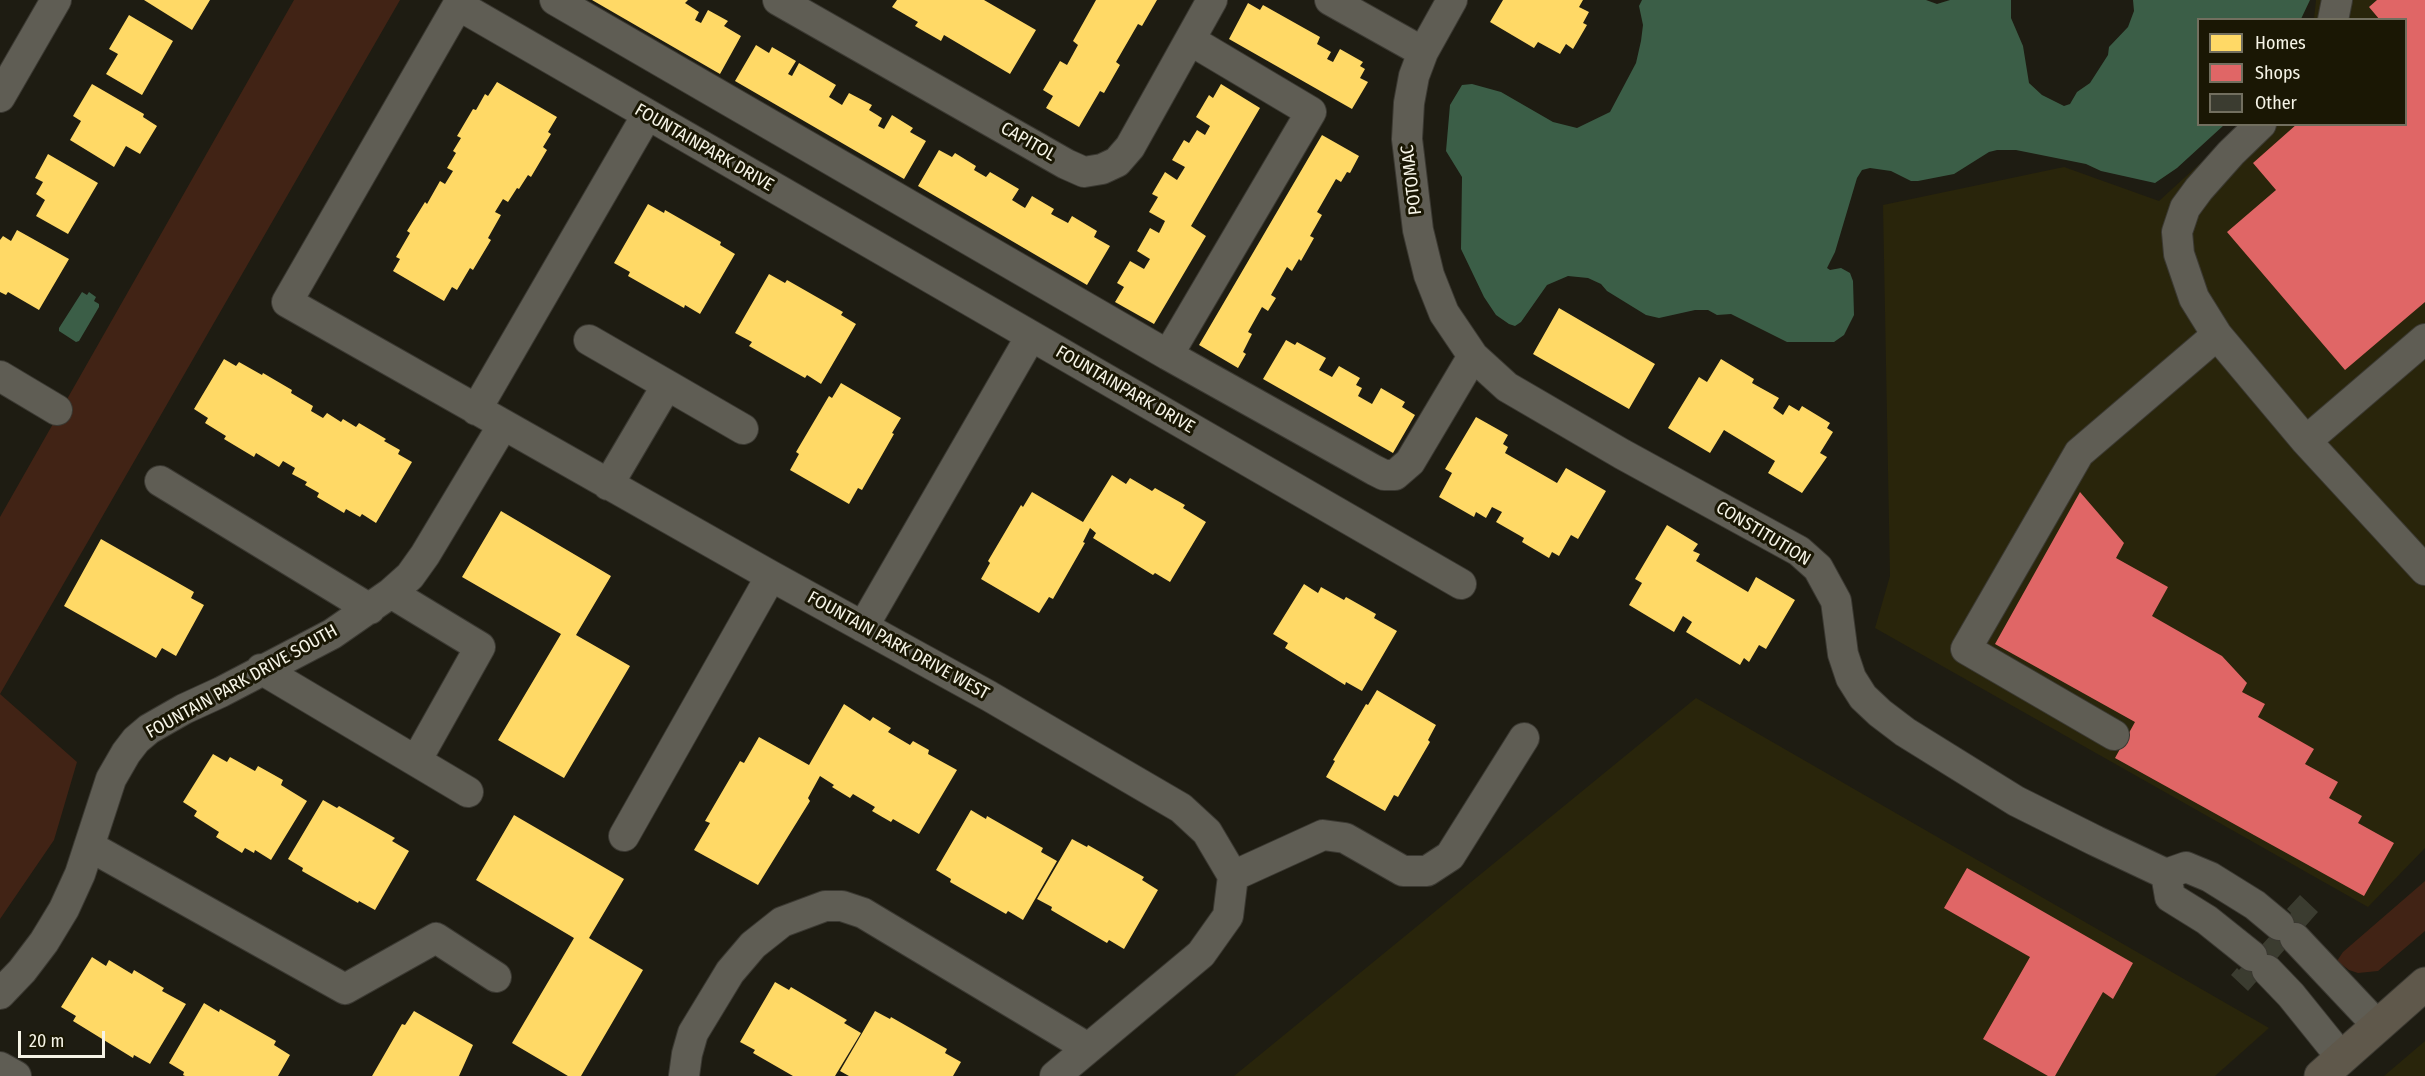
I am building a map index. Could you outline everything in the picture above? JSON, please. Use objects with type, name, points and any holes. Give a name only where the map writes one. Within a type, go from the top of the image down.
[{"type":"main road","points":[[2331,1067],[2425,984]]},
{"type":"street","points":[[0,97],[56,0]]},
{"type":"street","points":[[555,0],[1168,355],[1384,475],[1395,475],[1410,462],[1473,356]]},
{"type":"street","name":"CAPITOL","points":[[778,0],[1066,164],[1084,172],[1102,169],[1117,162],[1130,147],[1212,0]]},
{"type":"street","points":[[1329,0],[1423,52]]},
{"type":"street","name":"POTOMAC","points":[[1452,0],[1423,52],[1409,103],[1407,139],[1418,230],[1429,275],[1444,313],[1473,356]]},
{"type":"street","points":[[2333,18],[2337,0]]},
{"type":"street","name":"FOUNTAINPARK DRIVE","points":[[503,425],[287,302],[458,5],[1461,584]]},
{"type":"street","points":[[1168,355],[1311,112],[1190,40]]},
{"type":"street","points":[[476,410],[647,115]]},
{"type":"street","points":[[2259,126],[2231,153],[2185,208],[2177,232],[2179,254],[2194,297],[2217,334],[2306,441],[2425,570]]},
{"type":"street","points":[[2114,735],[1966,649],[2079,453],[2217,334]]},
{"type":"street","points":[[863,627],[1031,336]]},
{"type":"street","points":[[2306,441],[2425,339]]},
{"type":"street","points":[[589,340],[743,429]]},
{"type":"street","name":"CONSTITUTION","points":[[1473,356],[1507,387],[1622,454],[1799,551],[1818,568],[1836,601],[1843,654],[1851,678],[1863,697],[1880,713],[2016,801],[2166,874]]},
{"type":"street","points":[[0,376],[57,410]]},
{"type":"street","points":[[608,485],[668,386]]},
{"type":"street","name":"FOUNTAIN PARK DRIVE WEST","points":[[503,425],[989,696],[1181,808],[1208,832],[1233,876]]},
{"type":"street","name":"FOUNTAIN PARK DRIVE SOUTH","points":[[0,994],[22,971],[44,942],[64,909],[80,874],[111,779],[136,740],[149,729],[184,709],[222,692],[261,669],[332,634],[380,601],[410,576],[503,425]]},
{"type":"street","points":[[160,482],[380,601],[480,647],[416,761]]},
{"type":"street","points":[[624,836],[771,576]]},
{"type":"street","points":[[261,669],[468,792]]},
{"type":"street","points":[[1055,1076],[1201,954],[1228,916],[1233,876],[1323,835],[1345,838],[1403,871],[1427,871],[1450,856],[1524,738]]},
{"type":"street","points":[[89,846],[345,989],[436,938],[496,976]]},
{"type":"street","points":[[2331,1067],[2291,995],[2259,963],[2207,920],[2170,897],[2166,874],[2186,867],[2210,877],[2254,905],[2287,932],[2378,1025]]},
{"type":"street","points":[[684,1076],[693,1034],[730,972],[753,945],[782,922],[825,906],[842,906],[863,913],[1088,1048]]},
{"type":"street","points":[[0,1067],[16,1076]]},
{"type":"shaded area","points":[[294,0],[400,0],[0,694],[0,517]]},
{"type":"shaded area","points":[[1642,0],[1926,0],[1937,4],[1950,0],[2011,0],[2011,18],[2023,46],[2029,83],[2042,95],[2064,106],[2070,104],[2077,92],[2090,83],[2108,55],[2109,47],[2128,27],[2134,11],[2133,0],[2310,0],[2301,18],[2197,18],[2197,126],[2223,126],[2177,168],[2155,183],[2101,171],[2086,164],[2016,150],[1989,152],[1954,174],[1918,181],[1911,181],[1891,171],[1870,168],[1862,170],[1857,178],[1835,252],[1827,268],[1830,270],[1841,268],[1850,273],[1853,281],[1854,315],[1844,335],[1834,342],[1787,342],[1731,314],[1717,315],[1708,310],[1695,310],[1659,318],[1646,315],[1607,291],[1601,284],[1588,278],[1568,276],[1547,285],[1521,322],[1515,326],[1509,324],[1496,315],[1484,297],[1461,249],[1462,177],[1446,151],[1450,105],[1462,85],[1472,84],[1501,92],[1553,122],[1577,128],[1610,112],[1636,63],[1643,25],[1639,6]]},
{"type":"shaded area","points":[[2316,0],[2425,0],[2425,848],[2368,907],[1875,628],[1890,576],[1883,205],[2064,167],[2159,201],[2241,126],[2407,126],[2407,18],[2314,18]]},
{"type":"shaded area","points":[[82,292],[87,295],[89,292],[96,297],[94,301],[99,304],[99,307],[79,341],[76,342],[59,331],[59,328]]},
{"type":"shaded area","points":[[0,694],[77,762],[54,840],[0,919]]},
{"type":"shaded area","points":[[1696,698],[2269,1028],[2215,1076],[1234,1076]]},
{"type":"shaded area","points":[[2425,881],[2425,931],[2378,971],[2358,973],[2349,970],[2337,961],[2343,952]]},
{"type":"shaded area","points":[[2425,1041],[2425,1076],[2384,1076]]},
{"type":"building: Homes","points":[[144,0],[210,0],[192,30]]},
{"type":"building: Homes","points":[[592,0],[688,0],[685,3],[699,12],[695,20],[701,23],[708,10],[728,21],[724,26],[741,36],[720,74]]},
{"type":"building: Homes","points":[[897,0],[984,0],[1036,30],[1010,74],[944,35],[941,41],[915,26],[918,22],[892,7]]},
{"type":"building: Homes","points":[[1096,0],[1157,0],[1142,26],[1138,24],[1116,62],[1120,65],[1104,93],[1100,91],[1079,127],[1046,108],[1053,96],[1043,90],[1060,61],[1067,65],[1078,45],[1073,41]]},
{"type":"building: Homes","points":[[1503,0],[1583,0],[1579,7],[1589,12],[1583,23],[1587,25],[1573,49],[1566,44],[1560,54],[1538,42],[1534,48],[1490,22]]},
{"type":"building: Homes","points":[[1248,3],[1260,10],[1263,5],[1320,37],[1317,44],[1331,52],[1327,59],[1333,62],[1340,49],[1363,62],[1360,66],[1365,69],[1360,78],[1368,82],[1352,109],[1229,39]]},
{"type":"building: Homes","points":[[129,15],[173,41],[142,95],[106,74],[118,54],[109,49]]},
{"type":"building: Homes","points":[[756,45],[769,53],[772,47],[796,61],[788,74],[792,76],[799,63],[836,85],[829,97],[842,105],[849,93],[872,105],[869,110],[882,118],[878,126],[884,129],[892,115],[913,128],[910,132],[926,141],[904,179],[735,81]]},
{"type":"building: Homes","points":[[497,82],[557,117],[548,132],[551,134],[543,147],[547,150],[531,177],[528,175],[508,202],[503,199],[495,212],[501,215],[488,238],[491,240],[473,270],[470,268],[457,290],[452,287],[444,301],[393,271],[400,259],[396,257],[410,233],[407,231],[425,202],[427,204],[440,181],[445,184],[453,171],[447,168],[456,153],[453,151],[461,138],[457,136],[473,109],[476,110],[485,94],[488,96]]},
{"type":"building: Homes","points":[[92,84],[144,114],[143,117],[157,126],[140,154],[126,146],[114,167],[70,140],[81,121],[73,116]]},
{"type":"building: Homes","points":[[1221,84],[1260,108],[1191,226],[1206,236],[1154,324],[1115,302],[1124,287],[1117,283],[1130,261],[1144,269],[1150,259],[1137,251],[1150,228],[1159,233],[1165,221],[1149,212],[1158,197],[1152,194],[1165,172],[1177,180],[1185,167],[1172,160],[1184,140],[1189,143],[1197,130],[1205,135],[1210,126],[1196,117],[1209,95],[1213,98]]},
{"type":"building: Homes","points":[[1322,135],[1359,156],[1350,173],[1347,172],[1341,182],[1336,179],[1317,212],[1322,215],[1310,236],[1314,238],[1301,261],[1299,259],[1292,271],[1287,267],[1271,295],[1276,298],[1268,311],[1262,307],[1248,332],[1252,334],[1243,352],[1246,354],[1238,368],[1199,345]]},
{"type":"building: Homes","points":[[939,150],[952,157],[955,153],[976,166],[974,170],[986,177],[990,172],[1019,189],[1012,200],[1025,208],[1032,196],[1054,209],[1051,214],[1068,223],[1072,216],[1097,231],[1094,237],[1110,246],[1087,285],[918,186]]},
{"type":"building: Homes","points":[[48,154],[98,183],[68,234],[36,216],[45,200],[36,194],[43,182],[35,178]]},
{"type":"building: Homes","points":[[648,204],[664,213],[665,210],[721,242],[720,245],[735,254],[700,314],[685,305],[684,308],[628,276],[630,272],[614,263]]},
{"type":"building: Homes","points":[[17,230],[69,259],[39,310],[8,292],[6,295],[0,292],[0,240],[3,236],[11,241]]},
{"type":"building: Homes","points":[[769,274],[785,283],[787,280],[843,312],[841,315],[856,324],[821,384],[807,375],[805,378],[749,346],[752,342],[735,333]]},
{"type":"building: Homes","points":[[1559,308],[1655,364],[1629,409],[1533,354]]},
{"type":"building: Homes","points":[[1286,340],[1295,345],[1297,342],[1326,358],[1319,370],[1332,377],[1339,366],[1360,378],[1356,385],[1362,388],[1358,396],[1372,404],[1381,388],[1405,402],[1402,407],[1415,415],[1393,453],[1263,379]]},
{"type":"building: Homes","points":[[224,359],[236,366],[239,362],[292,390],[291,393],[313,406],[311,411],[323,418],[327,413],[341,422],[343,419],[356,427],[359,423],[386,439],[384,441],[400,450],[398,454],[412,462],[376,523],[362,514],[360,517],[346,509],[344,513],[317,497],[319,493],[305,485],[307,482],[292,474],[295,468],[283,461],[279,467],[256,453],[254,457],[224,439],[226,436],[205,423],[208,418],[194,409]]},
{"type":"building: Homes","points":[[1721,359],[1754,379],[1752,383],[1779,398],[1773,408],[1783,415],[1789,405],[1799,411],[1802,406],[1830,423],[1827,428],[1833,432],[1820,453],[1827,457],[1802,493],[1768,473],[1775,461],[1724,430],[1710,453],[1668,428],[1699,377],[1707,382]]},
{"type":"building: Homes","points":[[841,383],[901,418],[862,490],[858,488],[849,504],[790,470],[799,454],[796,452],[829,396],[832,398]]},
{"type":"building: Homes","points":[[1476,417],[1508,435],[1503,444],[1508,447],[1505,453],[1557,483],[1566,468],[1606,491],[1578,539],[1571,535],[1559,556],[1552,552],[1549,558],[1522,542],[1524,538],[1496,522],[1502,512],[1492,507],[1486,518],[1476,512],[1474,517],[1439,497],[1452,473],[1445,469]]},
{"type":"building: Homes","points":[[1112,475],[1126,484],[1130,478],[1152,491],[1155,488],[1185,505],[1183,508],[1206,522],[1170,582],[1155,573],[1153,575],[1093,538],[1096,533],[1090,528],[1083,542],[1085,543],[1053,599],[1049,597],[1039,613],[981,579],[990,563],[988,561],[1021,505],[1023,507],[1032,492],[1083,522]]},
{"type":"building: Homes","points":[[501,511],[611,576],[576,635],[630,666],[564,778],[498,740],[561,634],[462,577]]},
{"type":"building: Homes","points":[[1667,525],[1698,544],[1693,551],[1700,554],[1696,561],[1748,592],[1756,577],[1795,600],[1766,649],[1759,645],[1749,662],[1744,658],[1740,665],[1686,632],[1692,622],[1683,616],[1674,632],[1629,605],[1642,583],[1635,579]]},
{"type":"building: Homes","points":[[101,539],[194,592],[191,598],[204,605],[176,656],[162,648],[156,658],[64,606]]},
{"type":"building: Homes","points":[[1304,584],[1318,593],[1321,587],[1344,600],[1346,597],[1376,614],[1374,618],[1397,631],[1362,691],[1346,682],[1345,685],[1285,648],[1288,643],[1273,634]]},
{"type":"building: Homes","points":[[1377,690],[1436,725],[1428,740],[1430,742],[1398,797],[1394,795],[1385,811],[1326,777],[1335,761],[1333,760],[1366,704],[1368,705]]},
{"type":"building: Homes","points":[[844,704],[870,721],[873,717],[891,728],[888,732],[910,745],[913,741],[929,750],[928,754],[957,770],[919,834],[893,819],[891,822],[872,811],[875,807],[853,794],[850,798],[820,776],[808,798],[810,801],[758,885],[694,850],[710,823],[705,821],[740,761],[744,763],[759,737],[809,765]]},
{"type":"building: Homes","points":[[213,754],[227,762],[230,757],[255,771],[258,766],[283,780],[281,785],[307,801],[271,860],[255,850],[254,853],[245,848],[242,853],[216,837],[219,832],[194,816],[197,811],[183,802]]},
{"type":"building: Homes","points":[[323,800],[337,808],[339,806],[395,838],[392,841],[409,851],[375,910],[359,901],[358,903],[302,871],[303,868],[288,859]]},
{"type":"building: Homes","points":[[971,810],[986,819],[987,816],[1043,848],[1041,852],[1057,861],[1023,920],[1008,911],[1006,914],[950,882],[951,879],[936,870]]},
{"type":"building: Homes","points":[[514,815],[624,879],[589,938],[643,970],[581,1076],[568,1076],[512,1043],[574,938],[476,880]]},
{"type":"building: Homes","points":[[1072,839],[1087,847],[1088,845],[1144,877],[1142,880],[1158,890],[1124,949],[1109,940],[1107,943],[1051,910],[1052,907],[1037,899]]},
{"type":"building: Homes","points":[[92,957],[106,966],[109,960],[132,974],[134,970],[164,988],[162,991],[186,1004],[150,1064],[134,1055],[133,1058],[73,1021],[76,1016],[61,1007]]},
{"type":"building: Homes","points":[[775,982],[789,990],[791,987],[847,1020],[844,1023],[861,1033],[835,1076],[793,1076],[753,1053],[755,1050],[740,1042]]},
{"type":"building: Homes","points":[[204,1003],[219,1012],[220,1009],[276,1041],[274,1045],[290,1055],[278,1076],[185,1076],[184,1072],[169,1063]]},
{"type":"building: Homes","points":[[414,1011],[473,1045],[459,1076],[372,1076],[402,1024],[405,1025]]},
{"type":"building: Homes","points":[[875,1011],[890,1019],[891,1017],[947,1049],[945,1053],[961,1062],[953,1076],[849,1076],[840,1071]]},
{"type":"building: Shops","points":[[2377,0],[2425,0],[2425,302],[2345,370],[2227,232],[2276,190],[2253,163],[2295,126],[2407,126],[2407,18],[2378,18],[2369,7]]},
{"type":"building: Shops","points":[[2080,492],[2124,543],[2116,558],[2168,587],[2152,616],[2222,656],[2247,683],[2242,692],[2265,704],[2258,717],[2314,749],[2305,764],[2338,782],[2329,798],[2362,816],[2358,823],[2394,843],[2364,896],[2115,758],[2135,722],[1995,644]]},
{"type":"building: Shops","points":[[1967,868],[2133,963],[2113,999],[2103,992],[2055,1076],[2048,1076],[1983,1039],[2030,957],[1944,908]]},
{"type":"building: Other","points":[[2300,895],[2318,912],[2248,991],[2231,975],[2237,968],[2239,970],[2291,913],[2287,909]]}]
